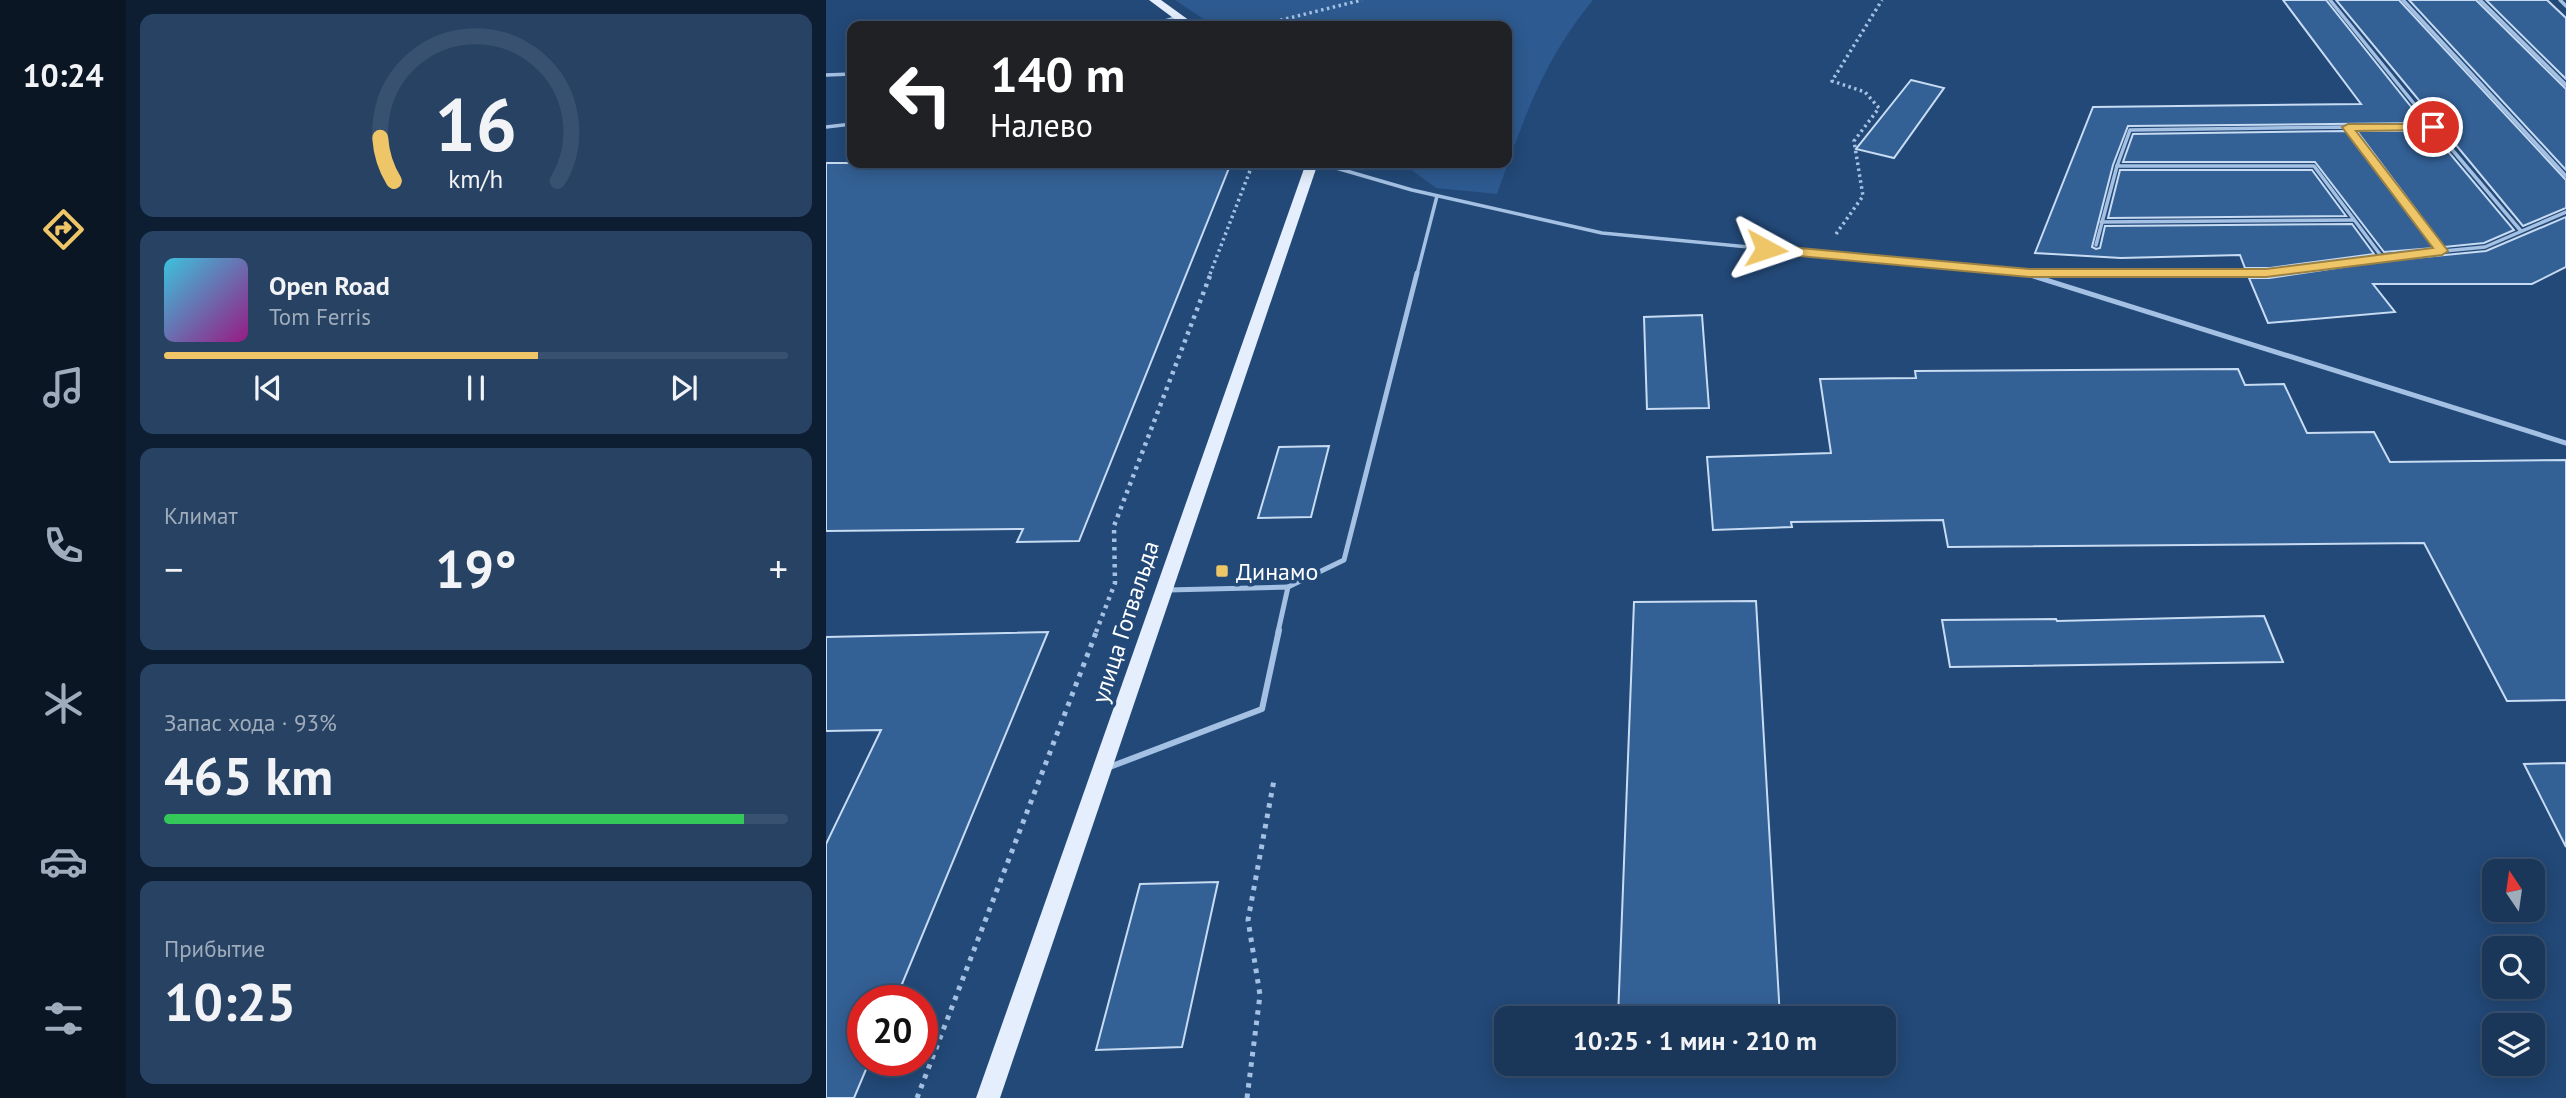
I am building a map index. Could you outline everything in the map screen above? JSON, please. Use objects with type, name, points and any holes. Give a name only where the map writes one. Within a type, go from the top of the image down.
[{"type":"main road","points":[[1154,0],[1184,21]]},
{"type":"main road","name":"улица Готвальда","points":[[988,1098],[1104,769],[1162,590],[1309,168]]},
{"type":"lane","points":[[2330,0],[2521,231]]},
{"type":"lane","points":[[2403,0],[2566,176]]},
{"type":"lane","points":[[2480,0],[2566,85]]},
{"type":"lane","points":[[2560,0],[2566,6]]},
{"type":"lane","points":[[1165,21],[1178,17]]},
{"type":"lane","points":[[826,75],[847,74]]},
{"type":"lane","points":[[826,127],[847,125]]},
{"type":"lane","points":[[2348,127],[2442,251]]},
{"type":"lane","points":[[2096,245],[2117,166],[2130,130],[2433,127]]},
{"type":"lane","points":[[2117,166],[2314,166],[2382,257]]},
{"type":"lane","points":[[1337,168],[1437,196],[1602,233],[2029,273],[2266,273],[2382,257],[2485,247],[2566,212]]},
{"type":"lane","points":[[1162,590],[1287,587],[1344,560],[1437,196]]},
{"type":"lane","points":[[2101,222],[2354,220]]},
{"type":"lane","points":[[2029,273],[2566,443]]},
{"type":"lane","points":[[1104,769],[1262,709],[1287,587]]},
{"type":"path","points":[[1277,21],[1362,0]]},
{"type":"path","points":[[1820,254],[1863,196],[1854,141],[1879,108],[1865,92],[1832,81],[1882,0]]},
{"type":"path","points":[[917,1098],[1115,583],[1114,526],[1251,168]]},
{"type":"path","points":[[1247,1098],[1260,995],[1248,920],[1274,780]]},
{"type":"shaded area","points":[[1175,0],[1593,0],[1575,23],[1547,69],[1512,154],[1512,21],[1206,21]]},
{"type":"shaded area","points":[[1409,168],[1507,168],[1497,194],[1436,188]]},
{"type":"building","points":[[2283,0],[2326,0],[2424,123],[2128,126],[2113,165],[2092,247],[2100,248],[2105,226],[2352,224],[2374,254],[2270,268],[2245,268],[2240,255],[2121,258],[2035,253],[2093,107],[2361,104]]},
{"type":"building","points":[[2336,0],[2399,0],[2566,180],[2566,208],[2523,226]]},
{"type":"building","points":[[2409,0],[2476,0],[2566,89],[2566,170]]},
{"type":"building","points":[[2486,0],[2547,0],[2566,18],[2566,79]]},
{"type":"building","points":[[1911,80],[1944,88],[1894,158],[1856,149]]},
{"type":"building","points":[[2346,131],[2434,248],[2384,252],[2315,162],[2123,162],[2133,134]]},
{"type":"building","points":[[2357,131],[2431,131],[2514,230],[2484,243],[2444,247]]},
{"type":"building","points":[[826,163],[847,163],[847,168],[1229,168],[1079,541],[1017,542],[1023,529],[826,531]]},
{"type":"building","points":[[2120,170],[2312,170],[2346,216],[2108,218]]},
{"type":"building","points":[[2566,217],[2566,267],[2532,284],[2373,284],[2395,312],[2268,323],[2249,278],[2269,278],[2383,261],[2486,251]]},
{"type":"building","points":[[1702,315],[1709,408],[1647,409],[1644,317]]},
{"type":"building","points":[[2238,369],[2245,385],[2284,384],[2307,433],[2374,432],[2390,462],[2566,460],[2566,700],[2507,701],[2424,543],[1948,547],[1943,520],[1791,522],[1792,527],[1713,530],[1707,457],[1831,453],[1820,379],[1916,378],[1915,371]]},
{"type":"building","points":[[1329,446],[1311,517],[1258,518],[1279,447]]},
{"type":"building","points":[[1756,601],[1779,1006],[1618,1006],[1634,602]]},
{"type":"building","points":[[2264,616],[2283,662],[1950,667],[1942,620],[2057,621]]},
{"type":"building","points":[[1048,632],[902,985],[847,985],[847,1076],[863,1076],[854,1098],[826,1098],[826,844],[881,730],[826,731],[826,637]]},
{"type":"building","points":[[2566,763],[2566,847],[2524,764]]},
{"type":"building","points":[[1218,882],[1182,1047],[1096,1050],[1140,884]]},
{"type":"place","name":"Динамо","points":[[1222,571]]},
{"type":"route","points":[[1766,249],[2029,273],[2266,273],[2442,251],[2348,127],[2433,127]]}]
